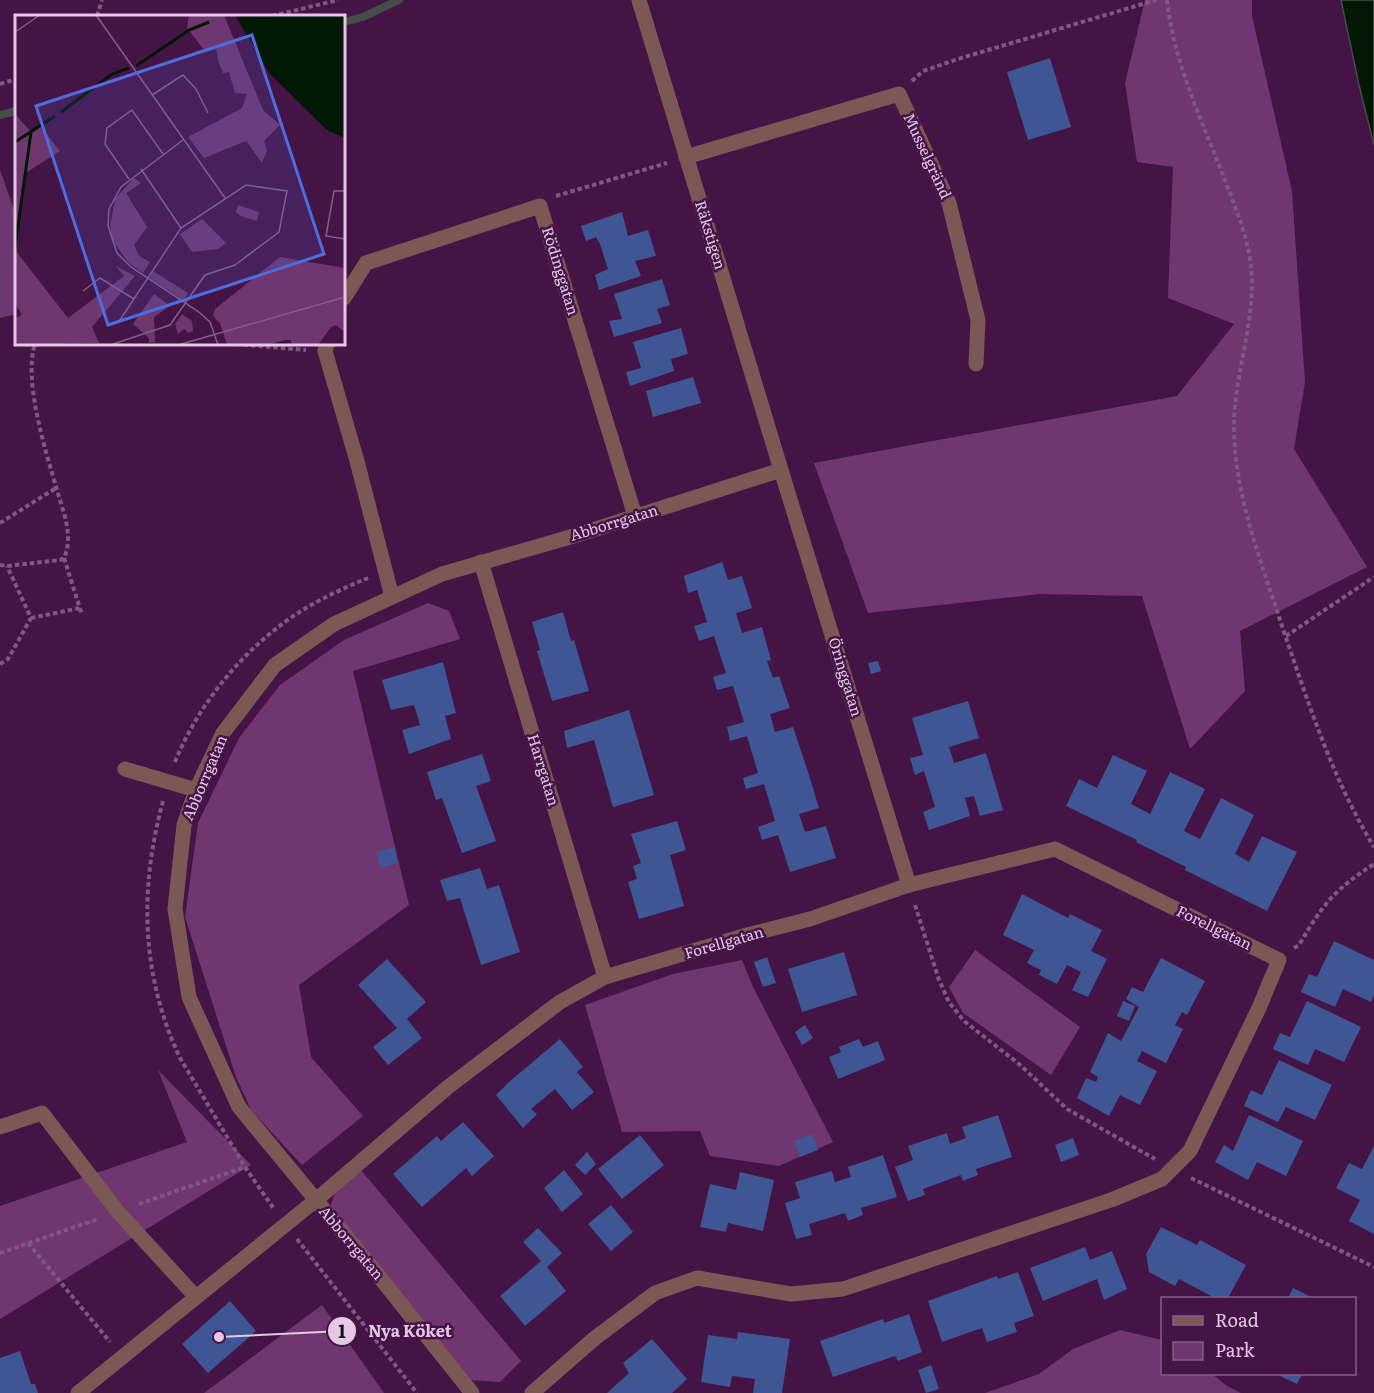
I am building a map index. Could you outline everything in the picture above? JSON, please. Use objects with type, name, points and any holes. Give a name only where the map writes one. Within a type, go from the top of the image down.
[{"type":"street","name":"Räkstigen","points":[[639,0],[781,470]]},
{"type":"street","name":"Musselgränd","points":[[686,157],[899,94],[949,203],[978,320],[976,364]]},
{"type":"street","name":"Rödinggatan","points":[[345,296],[366,264],[540,206],[634,516]]},
{"type":"street","points":[[326,347],[392,597]]},
{"type":"street","name":"Abborrgatan","points":[[472,1393],[239,1107],[189,997],[175,909],[184,825],[196,790],[223,733],[274,665],[334,624],[442,574],[781,470]]},
{"type":"street","name":"Öringgatan","points":[[781,470],[909,885]]},
{"type":"street","name":"Harrgatan","points":[[481,562],[605,977]]},
{"type":"street","points":[[125,769],[196,790]]},
{"type":"street","name":"Forellgatan","points":[[78,1393],[316,1200],[448,1087],[560,1002],[605,977],[747,935],[810,920],[909,885],[1054,849],[1279,960]]},
{"type":"street","points":[[532,1393],[595,1338],[655,1293],[696,1278],[790,1294],[843,1289],[1111,1200],[1162,1179],[1190,1151],[1259,1008],[1279,960]]},
{"type":"street","points":[[0,1127],[42,1113],[118,1212],[196,1297]]},
{"type":"path","points":[[97,15],[102,0]]},
{"type":"path","points":[[276,15],[338,0]]},
{"type":"path","points":[[899,94],[923,71],[1156,0]]},
{"type":"path","points":[[1167,0],[1179,63],[1240,219],[1249,253],[1251,314],[1235,411],[1234,441],[1253,536],[1322,742],[1356,817],[1374,847]]},
{"type":"path","points":[[0,84],[15,79]]},
{"type":"path","points":[[540,206],[554,196],[686,157]]},
{"type":"path","points":[[35,345],[31,376],[45,450],[69,531],[64,558],[82,615]]},
{"type":"path","points":[[266,345],[326,347]]},
{"type":"path","points":[[0,523],[56,488]]},
{"type":"path","points":[[0,565],[37,564],[64,558]]},
{"type":"path","points":[[7,566],[31,618]]},
{"type":"path","points":[[386,571],[323,598],[279,626],[231,672],[199,715],[178,752],[168,782],[158,820],[149,871],[146,910],[156,990],[172,1041],[180,1058],[245,1167],[285,1224],[417,1393]]},
{"type":"path","points":[[1286,636],[1374,578]]},
{"type":"path","points":[[0,664],[8,659],[31,618],[80,608]]},
{"type":"path","points":[[1279,960],[1299,945],[1327,900],[1337,890],[1374,864]]},
{"type":"path","points":[[909,885],[939,980],[949,1002],[964,1021],[1019,1064],[1066,1109],[1172,1168],[1374,1267]]},
{"type":"path","points":[[28,1243],[112,1343],[117,1352],[117,1359],[111,1366]]},
{"type":"green space","points":[[1145,0],[1252,0],[1252,16],[1292,191],[1305,382],[1294,449],[1367,567],[1240,631],[1245,691],[1190,749],[1142,596],[1040,594],[868,613],[814,463],[1177,396],[1234,324],[1168,298],[1173,167],[1137,162],[1125,83]]},
{"type":"green space","points":[[0,170],[15,212],[15,314],[0,318]]},
{"type":"green space","points":[[428,603],[449,611],[460,639],[353,671],[409,905],[299,985],[311,1057],[363,1116],[302,1165],[251,1110],[236,1077],[185,917],[198,823],[239,738],[280,685],[344,640]]},
{"type":"green space","points":[[975,950],[1080,1027],[1051,1075],[963,1013],[949,987]]},
{"type":"green space","points":[[742,960],[753,987],[833,1142],[779,1166],[710,1156],[700,1131],[622,1132],[585,1005],[673,974]]},
{"type":"green space","points":[[158,1070],[251,1165],[0,1319],[0,1206],[187,1142]]},
{"type":"green space","points":[[361,1170],[521,1361],[500,1382],[469,1380],[330,1207],[336,1191]]},
{"type":"green space","points":[[322,1305],[384,1393],[204,1393]]},
{"type":"green space","points":[[1120,1330],[1161,1340],[1161,1375],[1213,1375],[1241,1393],[985,1393],[1039,1374],[1073,1349]]},
{"type":"shaded area","points":[[1341,0],[1374,0],[1374,145],[1359,85]]},
{"type":"building","points":[[1050,58],[1071,127],[1028,140],[1007,72]]},
{"type":"building","points":[[622,212],[628,236],[648,230],[656,256],[635,261],[641,276],[599,290],[595,275],[608,269],[596,237],[586,241],[581,226]]},
{"type":"building","points":[[662,279],[670,305],[657,309],[662,323],[614,337],[609,321],[622,319],[614,294]]},
{"type":"building","points":[[681,328],[688,354],[671,359],[674,371],[630,386],[626,372],[641,368],[633,342]]},
{"type":"building","points":[[693,377],[701,403],[653,417],[646,391]]},
{"type":"building","points":[[722,562],[728,580],[742,576],[752,608],[736,613],[742,633],[762,627],[771,660],[767,661],[773,678],[779,676],[790,708],[770,714],[775,732],[793,727],[819,808],[799,814],[805,832],[826,826],[836,858],[790,872],[778,835],[762,840],[758,827],[775,821],[764,784],[746,789],[743,778],[758,773],[747,736],[730,741],[727,727],[744,722],[733,686],[717,690],[713,677],[726,673],[714,636],[699,641],[694,626],[707,622],[697,590],[688,593],[684,576]]},
{"type":"building","points":[[563,612],[589,691],[552,701],[537,651],[540,650],[532,622]]},
{"type":"building","points":[[878,661],[881,671],[871,674],[868,663]]},
{"type":"building","points":[[443,662],[456,713],[445,716],[451,739],[409,754],[402,730],[420,725],[414,705],[391,710],[382,680]]},
{"type":"building","points":[[968,701],[979,738],[949,747],[954,763],[986,753],[1003,810],[980,816],[974,796],[965,798],[970,816],[929,830],[923,812],[935,807],[924,771],[915,775],[910,758],[923,755],[912,718]]},
{"type":"building","points":[[629,710],[654,795],[613,807],[594,740],[567,748],[564,731]]},
{"type":"building","points":[[482,754],[491,781],[476,786],[496,841],[462,853],[442,798],[436,800],[427,772]]},
{"type":"building","points":[[1113,755],[1147,771],[1131,804],[1150,814],[1170,772],[1205,789],[1184,831],[1200,839],[1221,798],[1254,815],[1235,854],[1249,862],[1262,836],[1297,852],[1267,911],[1185,870],[1186,867],[1136,842],[1137,840],[1066,806],[1079,779],[1097,788]]},
{"type":"building","points":[[677,821],[686,850],[670,855],[684,906],[639,919],[628,882],[637,879],[633,866],[641,863],[631,834]]},
{"type":"building","points":[[394,847],[398,863],[380,868],[376,852]]},
{"type":"building","points":[[480,868],[487,889],[499,885],[520,952],[481,965],[460,898],[447,901],[440,880]]},
{"type":"building","points":[[1022,894],[1068,918],[1070,914],[1102,930],[1091,951],[1107,959],[1088,997],[1072,990],[1081,972],[1067,965],[1057,984],[1039,975],[1041,970],[1027,963],[1034,950],[1003,935]]},
{"type":"building","points":[[1334,941],[1374,960],[1374,995],[1371,1002],[1343,989],[1335,1007],[1301,992],[1309,974],[1317,977]]},
{"type":"building","points":[[844,952],[857,995],[802,1012],[788,969]]},
{"type":"building","points":[[767,957],[776,983],[763,987],[754,962]]},
{"type":"building","points":[[1161,958],[1205,981],[1187,1015],[1182,1012],[1175,1025],[1183,1029],[1166,1063],[1142,1051],[1137,1061],[1157,1071],[1140,1105],[1120,1095],[1109,1116],[1077,1098],[1086,1078],[1096,1082],[1098,1077],[1090,1072],[1108,1033],[1121,1041],[1139,1007],[1126,999],[1132,987],[1143,992]]},
{"type":"building","points":[[387,959],[426,1002],[407,1019],[422,1038],[388,1065],[373,1047],[397,1028],[358,985]]},
{"type":"building","points":[[1123,1001],[1135,1006],[1129,1021],[1117,1016]]},
{"type":"building","points":[[1307,1001],[1361,1027],[1344,1062],[1315,1049],[1308,1065],[1273,1049],[1280,1033],[1290,1037]]},
{"type":"building","points":[[805,1025],[813,1038],[802,1045],[795,1032]]},
{"type":"building","points":[[560,1039],[583,1067],[577,1072],[594,1092],[572,1110],[555,1089],[531,1109],[537,1114],[523,1128],[496,1095]]},
{"type":"building","points":[[859,1039],[863,1047],[878,1041],[885,1060],[838,1079],[829,1057],[841,1052],[839,1047]]},
{"type":"building","points":[[1279,1060],[1332,1085],[1315,1120],[1286,1107],[1278,1122],[1244,1106],[1251,1090],[1262,1095]]},
{"type":"building","points":[[998,1115],[1012,1157],[976,1169],[978,1175],[963,1181],[961,1175],[923,1189],[925,1195],[908,1201],[895,1167],[913,1160],[908,1146],[947,1133],[950,1144],[966,1138],[962,1127]]},
{"type":"building","points":[[1249,1115],[1303,1141],[1286,1176],[1257,1162],[1248,1180],[1215,1162],[1224,1145],[1233,1151]]},
{"type":"building","points":[[463,1122],[494,1156],[472,1176],[466,1168],[422,1207],[393,1174],[437,1136],[441,1141]]},
{"type":"building","points":[[812,1134],[818,1150],[800,1157],[794,1141]]},
{"type":"building","points":[[640,1135],[664,1165],[622,1199],[598,1169]]},
{"type":"building","points":[[1073,1138],[1079,1155],[1061,1162],[1055,1145]]},
{"type":"building","points":[[1374,1146],[1374,1234],[1349,1221],[1360,1200],[1336,1188],[1349,1163],[1362,1169]]},
{"type":"building","points":[[587,1152],[596,1164],[585,1175],[575,1165]]},
{"type":"building","points":[[883,1155],[897,1197],[861,1208],[863,1215],[848,1221],[845,1213],[809,1224],[812,1235],[796,1239],[785,1203],[800,1198],[795,1182],[832,1171],[835,1182],[851,1177],[848,1167]]},
{"type":"building","points":[[564,1170],[583,1194],[562,1212],[544,1188]]},
{"type":"building","points":[[740,1172],[774,1180],[763,1231],[728,1223],[726,1232],[700,1227],[710,1184],[736,1190]]},
{"type":"building","points":[[611,1205],[633,1232],[611,1251],[588,1224]]},
{"type":"building","points":[[1161,1227],[1197,1245],[1200,1240],[1246,1265],[1229,1297],[1213,1297],[1179,1279],[1175,1286],[1149,1272],[1146,1254]]},
{"type":"building","points":[[538,1228],[562,1253],[547,1267],[566,1291],[525,1326],[500,1296],[541,1261],[523,1242]]},
{"type":"building","points":[[1085,1247],[1090,1260],[1112,1251],[1127,1289],[1104,1300],[1097,1279],[1043,1301],[1030,1268]]},
{"type":"building","points":[[1018,1272],[1034,1316],[1014,1323],[1017,1332],[987,1342],[982,1328],[942,1342],[928,1301],[997,1276],[998,1279]]},
{"type":"building","points":[[1293,1288],[1311,1297],[1288,1297]]},
{"type":"building","points":[[230,1301],[256,1331],[208,1373],[182,1344]]},
{"type":"building","points":[[909,1314],[922,1352],[898,1361],[895,1356],[833,1377],[820,1341],[883,1319],[884,1323]]},
{"type":"building","points":[[738,1332],[790,1339],[782,1393],[753,1393],[755,1379],[732,1376],[730,1387],[701,1382],[708,1335],[737,1339]]},
{"type":"building","points":[[652,1339],[687,1379],[672,1393],[607,1393],[629,1373],[623,1363]]},
{"type":"building","points":[[20,1351],[31,1384],[35,1384],[38,1393],[0,1393],[0,1358]]},
{"type":"building","points":[[931,1365],[939,1389],[926,1393],[918,1370]]},
{"type":"building","points":[[1278,1375],[1302,1375],[1297,1384]]},
{"type":"waterway","points":[[345,22],[363,17],[399,0]]},
{"type":"waterway","points":[[0,115],[15,111]]},
{"type":"place","name":"Nya Köket","points":[[219,1337]]}]
